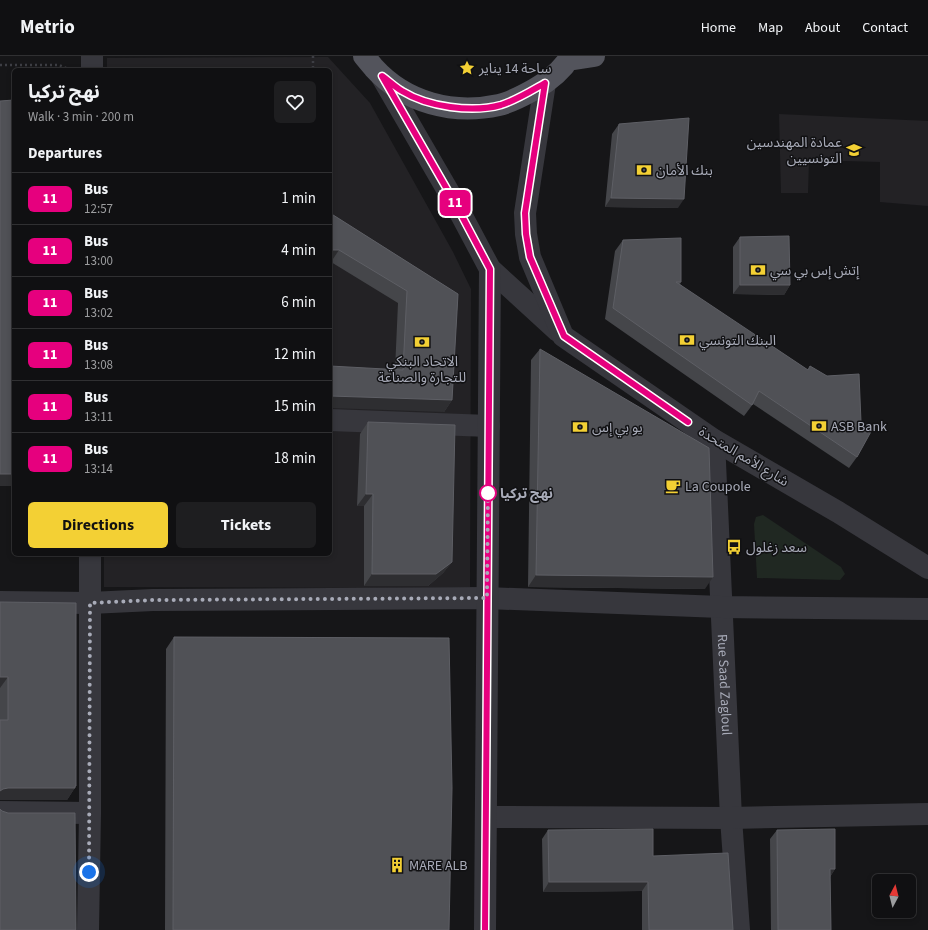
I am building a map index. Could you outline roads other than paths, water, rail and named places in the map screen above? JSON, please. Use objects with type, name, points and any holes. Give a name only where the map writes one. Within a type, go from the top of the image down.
[{"type":"main road","points":[[364,57],[382,76],[403,92],[426,102],[450,108],[475,109],[500,105],[524,96],[545,83],[569,58],[594,56]]},
{"type":"street","points":[[92,56],[92,68]]},
{"type":"street","points":[[382,76],[455,203],[490,269],[485,930]]},
{"type":"street","points":[[545,83],[525,213],[526,234],[530,257],[564,336]]},
{"type":"street","name":"شارع الأمم المتحدة","points":[[490,269],[564,336],[714,440],[838,512],[928,568]]},
{"type":"street","points":[[332,420],[489,426]]},
{"type":"street","name":"Rue Saad Zagloul","points":[[714,440],[731,818],[739,930]]},
{"type":"street","points":[[88,930],[90,813],[90,556]]},
{"type":"street","points":[[0,602],[90,603],[153,600],[487,598],[721,607],[928,609]]},
{"type":"street","points":[[0,812],[90,813]]},
{"type":"street","points":[[486,817],[731,818],[928,814]]},
{"type":"place","name":"ساحة 14 يناير","points":[[467,68]]},
{"type":"place","name":"عمادة المهندسين التونسيين","points":[[854,150]]},
{"type":"place","name":"بنك الأمان","points":[[644,170]]},
{"type":"place","name":"إتش إس بي سي","points":[[758,270]]},
{"type":"place","name":"البنك التونسي","points":[[687,340]]},
{"type":"place","name":"الاتحاد البنكي للتجارة والصناعة","points":[[422,342]]},
{"type":"place","name":"ASB Bank","points":[[819,426]]},
{"type":"place","name":"يو بي إس","points":[[580,427]]},
{"type":"place","name":"La Coupole","points":[[673,486]]},
{"type":"place","name":"نهج تركيا","points":[[488,493]]},
{"type":"place","name":"سعد زغلول","points":[[734,547]]},
{"type":"place","name":"MARE ALB","points":[[397,865]]}]
